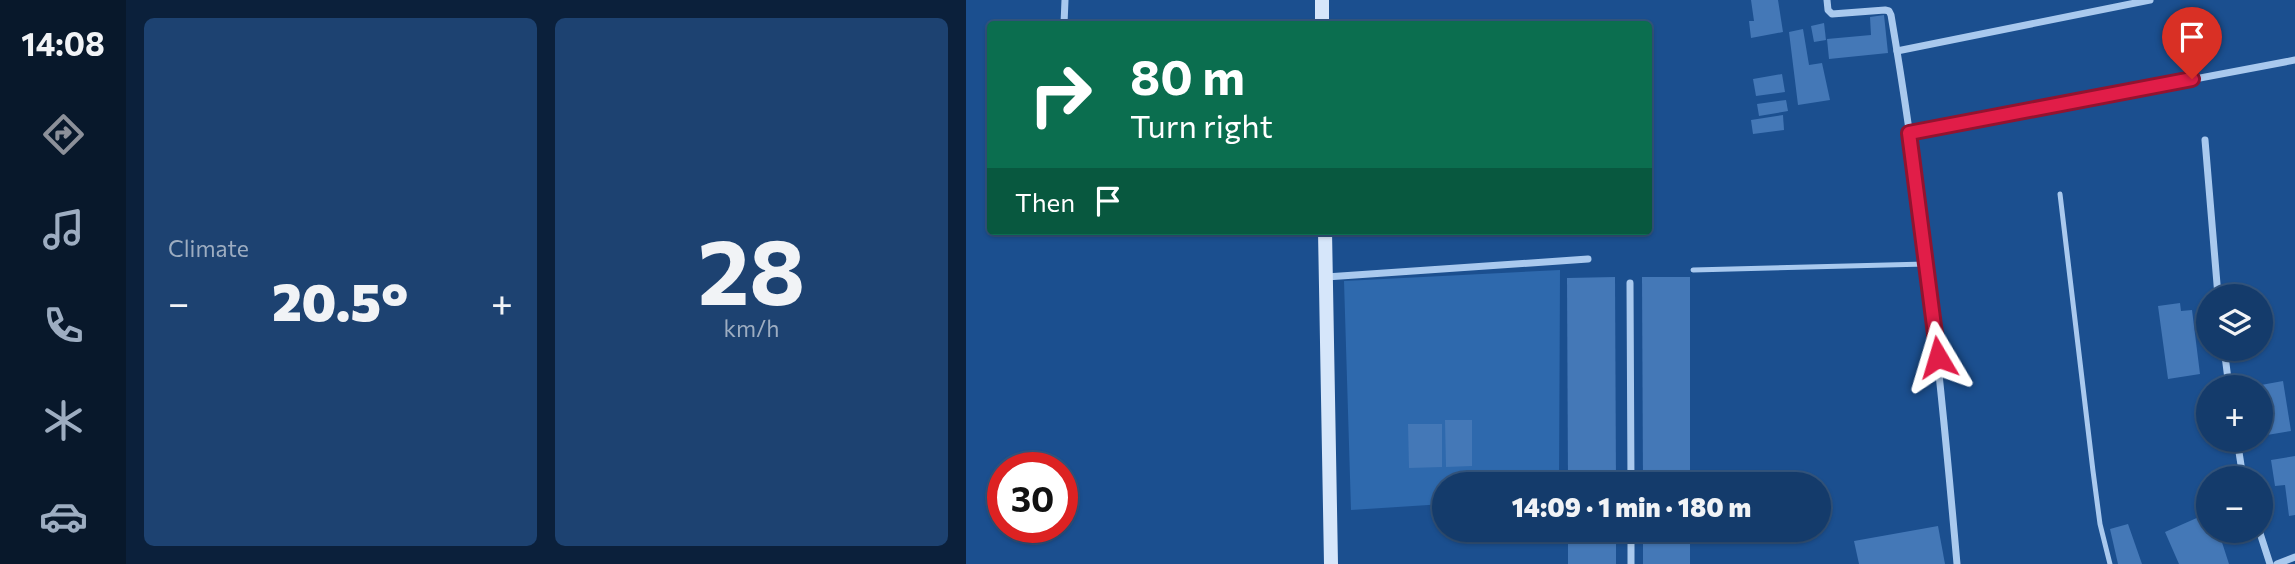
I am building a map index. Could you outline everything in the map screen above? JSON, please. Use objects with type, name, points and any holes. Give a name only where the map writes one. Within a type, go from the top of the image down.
[{"type":"street","points":[[1065,0],[1065,21]]},
{"type":"street","points":[[1322,0],[1322,21]]},
{"type":"street","points":[[1827,0],[1828,10],[1832,13],[1889,11],[1909,133],[1926,264],[1957,564]]},
{"type":"street","points":[[1897,51],[2150,0]]},
{"type":"street","points":[[1909,133],[2295,60]]},
{"type":"street","points":[[2205,140],[2217,284]]},
{"type":"street","points":[[1325,235],[1331,564]]},
{"type":"street","points":[[1326,277],[1588,259]]},
{"type":"street","points":[[1630,283],[1631,472]]},
{"type":"street","points":[[1631,542],[1631,564]]},
{"type":"street","points":[[2263,543],[2270,564]]},
{"type":"street","points":[[2277,564],[2295,557]]},
{"type":"lane","points":[[2060,194],[2100,524],[2110,564]]},
{"type":"lane","points":[[1693,270],[1926,264]]},
{"type":"shaded area","points":[[1560,270],[1559,472],[1432,472],[1432,505],[1351,510],[1344,281]]},
{"type":"building","points":[[1751,0],[1778,0],[1783,32],[1751,38],[1749,21],[1754,21]]},
{"type":"building","points":[[1884,15],[1888,53],[1829,59],[1827,39],[1871,35],[1870,17]]},
{"type":"building","points":[[1824,23],[1826,40],[1814,42],[1811,26]]},
{"type":"building","points":[[1803,29],[1809,65],[1822,63],[1830,100],[1798,105],[1789,32]]},
{"type":"building","points":[[1782,74],[1785,92],[1756,96],[1753,79]]},
{"type":"building","points":[[1786,100],[1788,111],[1759,116],[1757,104]]},
{"type":"building","points":[[1783,115],[1784,130],[1753,134],[1751,120]]},
{"type":"building","points":[[1615,277],[1616,472],[1568,472],[1567,278]]},
{"type":"building","points":[[1642,277],[1690,277],[1690,472],[1643,472]]},
{"type":"building","points":[[2180,303],[2181,311],[2192,310],[2196,361],[2198,361],[2200,374],[2168,379],[2158,306]]},
{"type":"building","points":[[2283,381],[2291,431],[2273,434],[2273,383]]},
{"type":"building","points":[[1445,420],[1472,420],[1472,466],[1446,467]]},
{"type":"building","points":[[1408,424],[1442,424],[1442,467],[1409,468]]},
{"type":"building","points":[[2295,456],[2295,515],[2289,516],[2285,485],[2275,486],[2271,460]]},
{"type":"building","points":[[2196,518],[2196,543],[2222,543],[2229,564],[2179,564],[2165,532]]},
{"type":"building","points":[[2128,524],[2142,564],[2118,564],[2110,529]]},
{"type":"building","points":[[1938,526],[1945,564],[1859,564],[1854,541]]},
{"type":"building","points":[[1568,542],[1616,542],[1616,564],[1568,564]]},
{"type":"building","points":[[1643,542],[1690,542],[1690,564],[1643,564]]},
{"type":"route","points":[[1938,357],[1909,133],[2192,79]]}]
